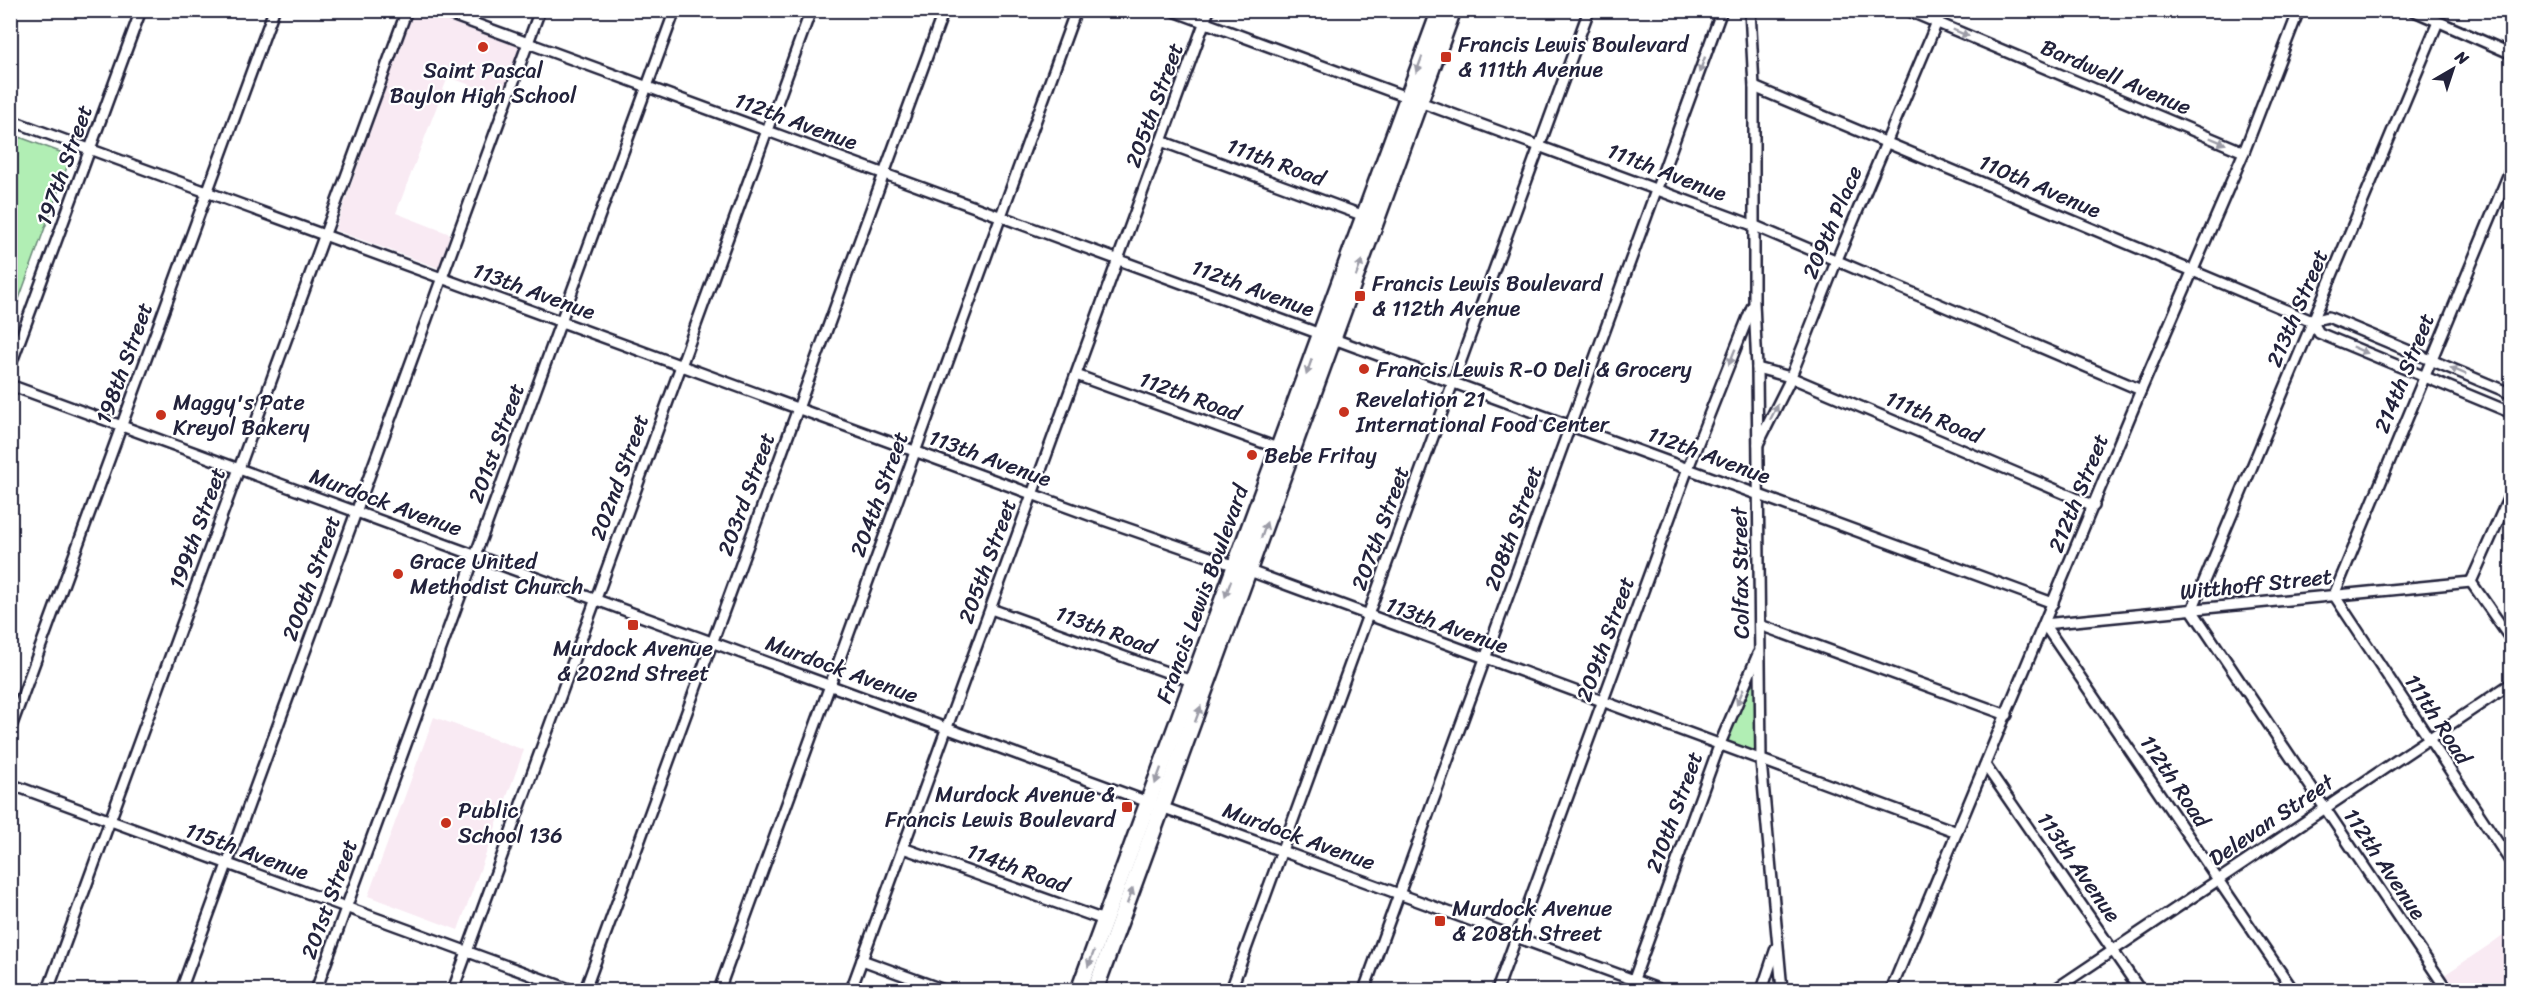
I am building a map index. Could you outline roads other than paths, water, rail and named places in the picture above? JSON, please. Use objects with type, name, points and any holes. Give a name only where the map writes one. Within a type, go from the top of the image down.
[{"type":"main road","name":"Francis Lewis Boulevard","points":[[1095,990],[1113,923],[1414,99],[1440,10]]},
{"type":"main road","name":"Francis Lewis Boulevard","points":[[1414,99],[1454,10]]},
{"type":"main road","name":"Francis Lewis Boulevard","points":[[1079,990],[1113,923]]},
{"type":"street","name":"197th Street","points":[[10,367],[141,10]]},
{"type":"street","name":"198th Street","points":[[10,730],[274,10]]},
{"type":"street","name":"199th Street","points":[[48,990],[407,10]]},
{"type":"street","name":"112th Avenue","points":[[438,10],[2054,603]]},
{"type":"street","name":"200th Street","points":[[181,990],[540,10]]},
{"type":"street","name":"201st Street","points":[[316,990],[675,10]]},
{"type":"street","name":"202nd Street","points":[[453,990],[811,10]]},
{"type":"street","name":"203rd Street","points":[[585,990],[944,10]]},
{"type":"street","name":"204th Street","points":[[718,990],[1076,10]]},
{"type":"street","name":"111th Avenue","points":[[1171,10],[1755,226],[2141,390]]},
{"type":"street","name":"205th Street","points":[[851,990],[1209,10]]},
{"type":"street","name":"207th Street","points":[[1231,990],[1589,10]]},
{"type":"street","name":"208th Street","points":[[1364,990],[1722,10]]},
{"type":"street","name":"Colfax Street","points":[[1750,10],[1754,87],[1754,302],[1759,494],[1761,761],[1782,990]]},
{"type":"street","name":"Bardwell Avenue","points":[[1906,10],[2244,152]]},
{"type":"street","name":"209th Place","points":[[1757,447],[1787,387],[1836,262],[1942,10]]},
{"type":"street","name":"212th Street","points":[[1891,990],[2141,390],[2244,152],[2299,10]]},
{"type":"street","points":[[2412,10],[2510,52]]},
{"type":"street","name":"213th Street","points":[[2192,610],[2438,22]]},
{"type":"street","name":"110th Avenue","points":[[1754,87],[2312,321],[2328,317],[2511,394]]},
{"type":"street","name":"113th Avenue","points":[[10,120],[1957,832]]},
{"type":"street","name":"111th Road","points":[[1161,141],[1371,218]]},
{"type":"street","name":"214th Street","points":[[2334,595],[2511,166]]},
{"type":"street","name":"209th Street","points":[[1497,990],[1688,468],[1754,302]]},
{"type":"street","name":"110th Avenue","points":[[2312,321],[2319,333],[2511,413]]},
{"type":"street","name":"111th Road","points":[[1757,368],[1790,376],[2094,506]]},
{"type":"street","name":"112th Road","points":[[1076,375],[1286,451]]},
{"type":"street","name":"Murdock Avenue","points":[[10,385],[1660,990]]},
{"type":"street","points":[[2511,489],[2471,582],[2511,641]]},
{"type":"street","name":"Witthoff Street","points":[[2044,624],[2471,582]]},
{"type":"street","name":"111th Road","points":[[2334,595],[2511,864]]},
{"type":"street","name":"113th Road","points":[[991,609],[1201,684]]},
{"type":"street","name":"112th Avenue","points":[[2192,610],[2447,990]]},
{"type":"street","name":"112th Road","points":[[2044,624],[2293,990]]},
{"type":"street","points":[[1760,625],[2007,715]]},
{"type":"street","name":"210th Street","points":[[1630,990],[1719,746],[1760,648]]},
{"type":"street","name":"Delevan Street","points":[[2054,990],[2511,683]]},
{"type":"street","name":"113th Avenue","points":[[1985,765],[2140,990]]},
{"type":"street","name":"115th Avenue","points":[[10,784],[572,990]]},
{"type":"street","name":"114th Road","points":[[903,848],[1113,923]]},
{"type":"street","points":[[1762,990],[1778,943]]},
{"type":"street","points":[[862,960],[944,990]]},
{"type":"place","name":"Saint Pascal Baylon High School","points":[[483,47]]},
{"type":"place","name":"Francis Lewis Boulevard & 111th Avenue","points":[[1446,57]]},
{"type":"place","name":"Francis Lewis Boulevard & 112th Avenue","points":[[1360,296]]},
{"type":"place","name":"Francis Lewis R-O Deli & Grocery","points":[[1364,369]]},
{"type":"place","name":"Revelation 21 International Food Center","points":[[1344,412]]},
{"type":"place","name":"Maggy's Pate Kreyol Bakery","points":[[161,415]]},
{"type":"place","name":"Bebe Fritay","points":[[1252,455]]},
{"type":"place","name":"Grace United Methodist Church","points":[[398,574]]},
{"type":"place","name":"Murdock Avenue & 202nd Street","points":[[633,625]]},
{"type":"place","name":"Murdock Avenue & Francis Lewis Boulevard","points":[[1127,807]]},
{"type":"place","name":"Public School 136","points":[[446,823]]},
{"type":"place","name":"Murdock Avenue & 208th Street","points":[[1440,921]]}]
